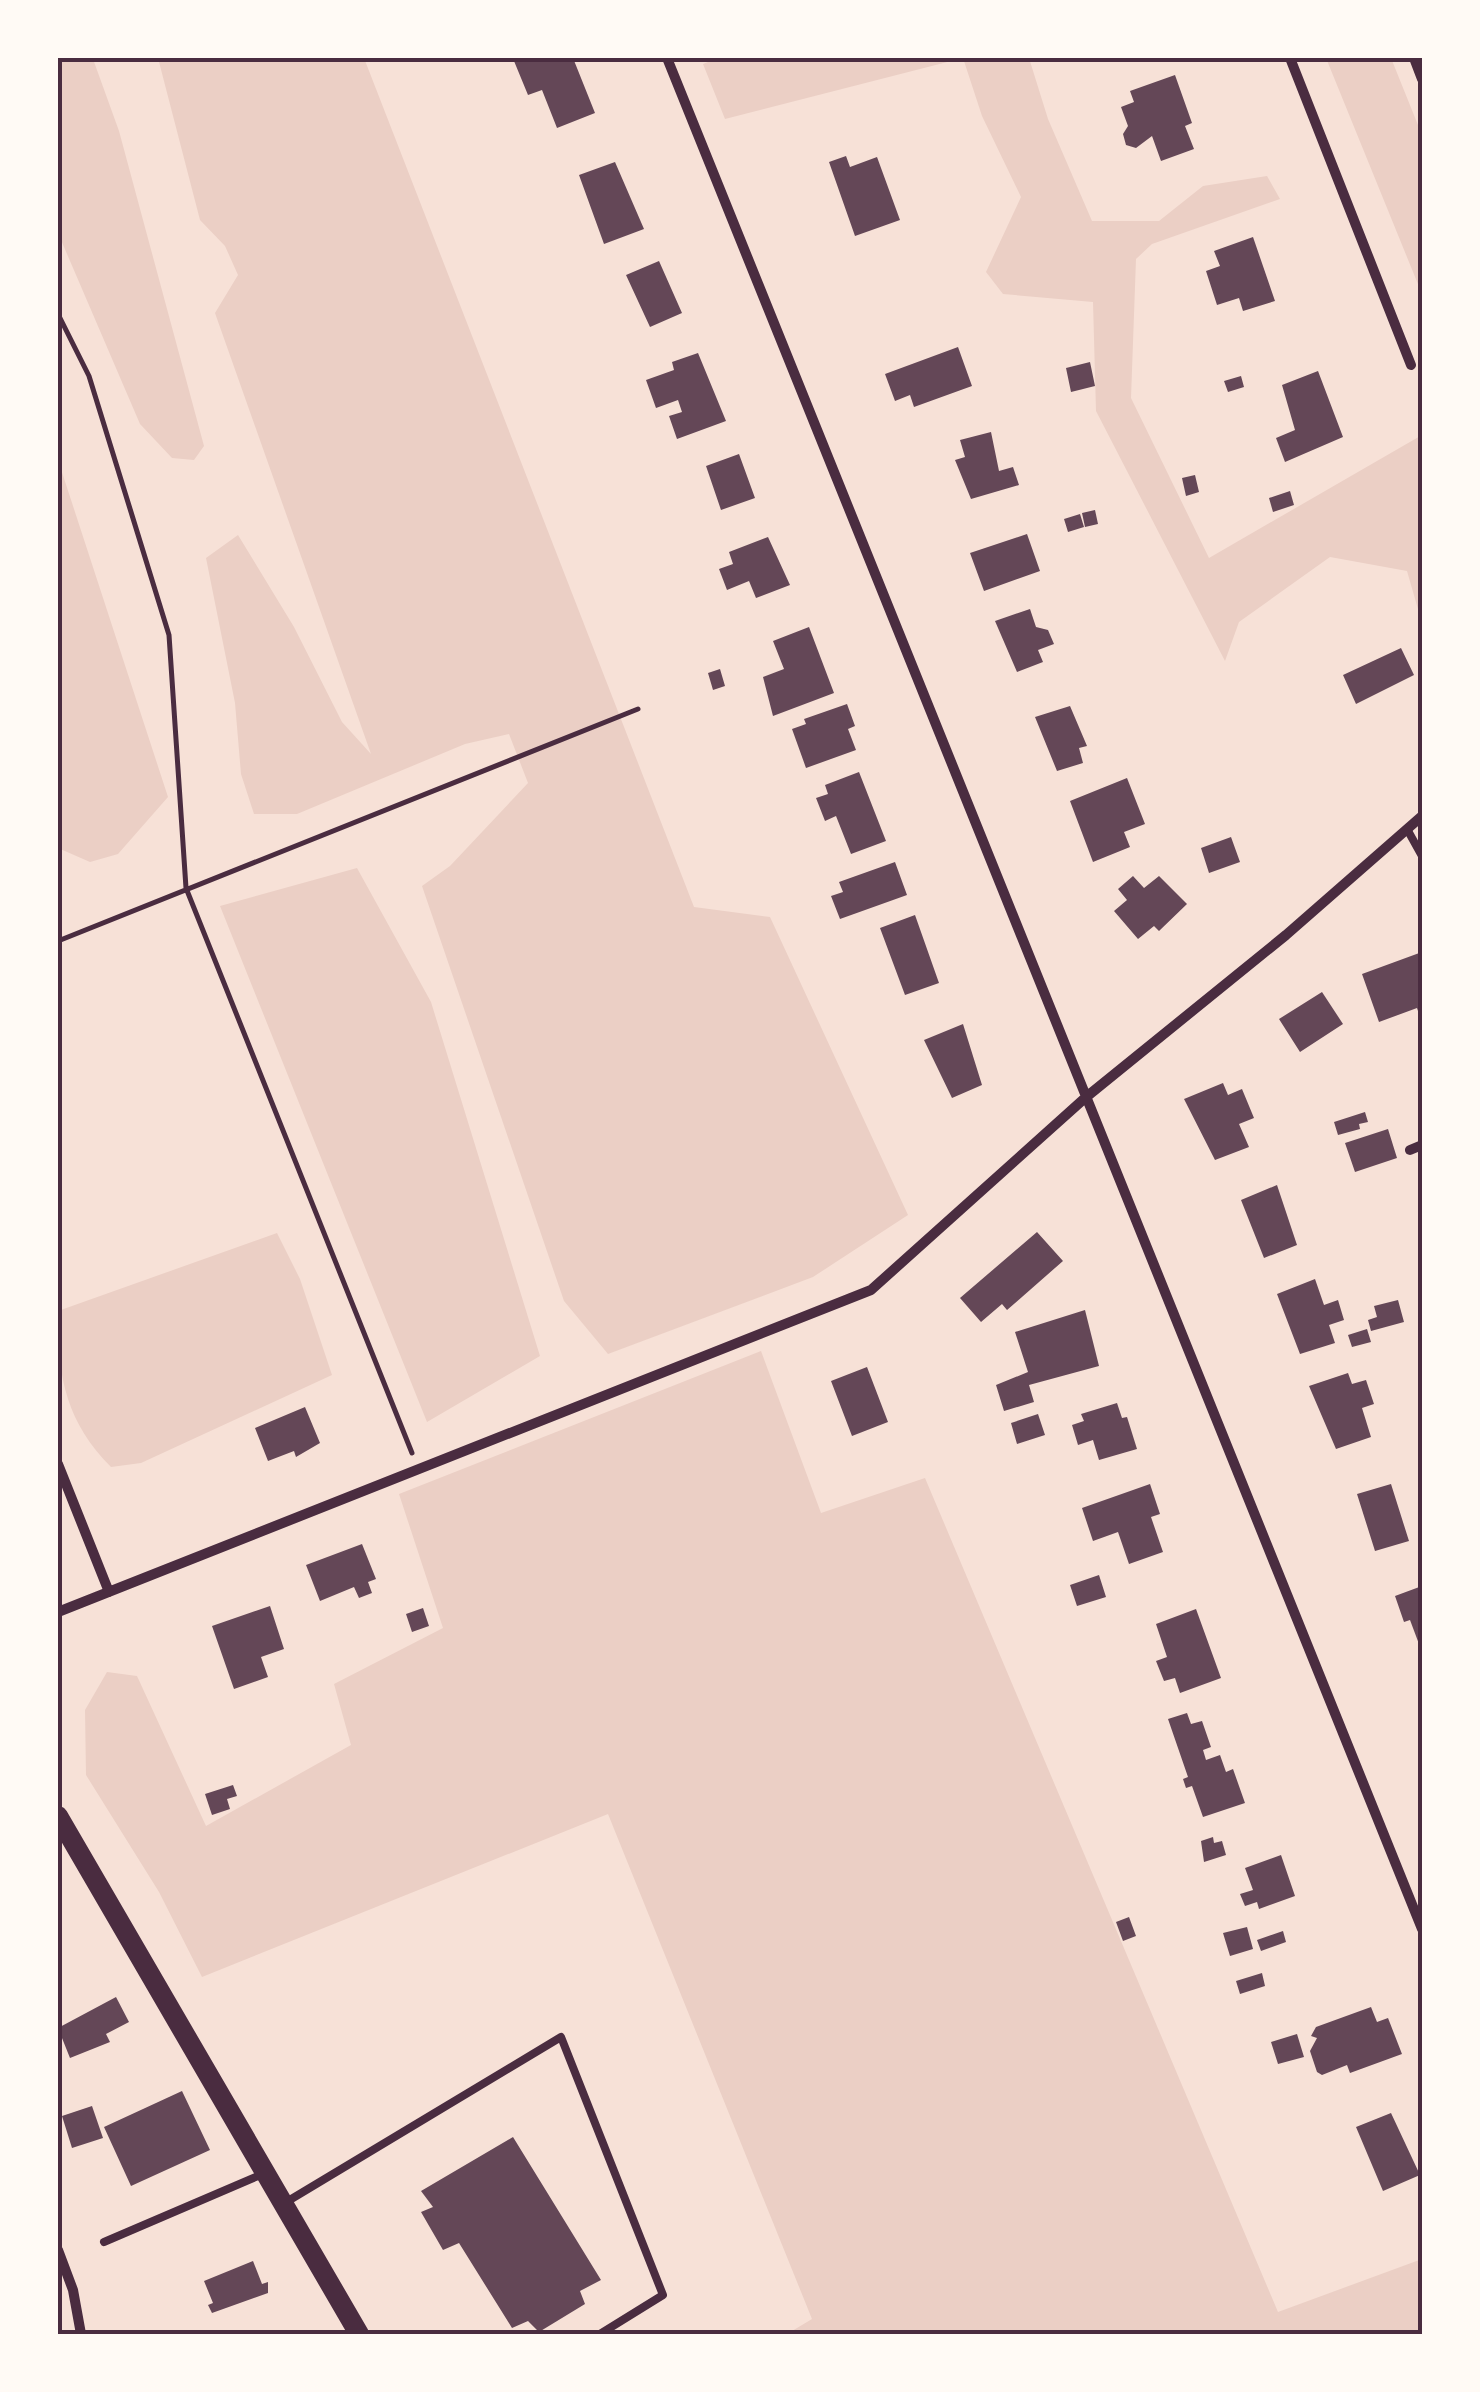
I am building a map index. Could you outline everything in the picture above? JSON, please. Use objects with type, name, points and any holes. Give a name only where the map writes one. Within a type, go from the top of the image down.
[{"type":"main road","points":[[58,1816],[359,2334]]},
{"type":"street","points":[[666,58],[1422,1929]]},
{"type":"street","points":[[1290,58],[1411,365]]},
{"type":"street","points":[[1414,58],[1422,79]]},
{"type":"street","points":[[58,1612],[871,1290],[1085,1098],[1286,936],[1422,816]]},
{"type":"street","points":[[1410,1150],[1422,1145]]},
{"type":"street","points":[[58,1464],[109,1592]]},
{"type":"street","points":[[58,2250],[73,2290],[81,2334]]},
{"type":"lane","points":[[1407,830],[1422,856]]},
{"type":"lane","points":[[283,2204],[561,2037],[663,2295],[600,2334]]},
{"type":"lane","points":[[104,2242],[265,2173]]},
{"type":"path","points":[[58,314],[89,376],[169,635],[186,888],[418,1469]]},
{"type":"path","points":[[58,941],[638,710]]},
{"type":"shaded area","points":[[58,58],[93,59],[119,131],[204,446],[194,460],[172,458],[140,424],[58,233]]},
{"type":"shaded area","points":[[158,58],[364,58],[694,907],[770,917],[908,1215],[813,1277],[608,1354],[564,1301],[422,886],[450,866],[528,783],[509,734],[465,744],[297,814],[254,814],[241,774],[235,703],[206,558],[238,535],[294,627],[342,722],[371,754],[215,313],[238,275],[225,246],[200,220]]},
{"type":"shaded area","points":[[718,58],[963,58],[725,119],[703,64]]},
{"type":"shaded area","points":[[963,58],[1029,58],[1048,119],[1092,221],[1159,221],[1203,186],[1267,176],[1280,199],[1152,244],[1136,259],[1131,398],[1209,558],[1422,435],[1422,623],[1407,571],[1330,557],[1239,622],[1225,661],[1096,411],[1093,302],[1003,294],[986,272],[1021,197],[982,116]]},
{"type":"shaded area","points":[[1326,58],[1391,58],[1422,135],[1422,294]]},
{"type":"shaded area","points":[[58,460],[168,797],[118,854],[90,862],[58,848]]},
{"type":"shaded area","points":[[357,868],[431,1002],[540,1356],[427,1422],[220,906]]},
{"type":"shaded area","points":[[277,1233],[300,1279],[332,1375],[141,1463],[111,1467],[83,1432],[67,1395],[59,1355],[58,1311]]},
{"type":"shaded area","points":[[761,1351],[821,1513],[925,1478],[1278,2312],[1422,2259],[1422,2334],[787,2334],[812,2319],[608,1814],[202,1977],[159,1892],[86,1775],[85,1710],[107,1672],[137,1676],[206,1826],[351,1745],[334,1684],[443,1628],[399,1494]]},
{"type":"building","points":[[573,58],[595,113],[557,128],[542,90],[528,95],[514,61]]},
{"type":"building","points":[[1175,75],[1192,123],[1185,126],[1194,149],[1161,161],[1152,136],[1136,148],[1126,145],[1123,134],[1128,126],[1121,107],[1134,102],[1130,91]]},
{"type":"building","points":[[846,156],[850,167],[877,157],[900,220],[855,236],[829,162]]},
{"type":"building","points":[[615,162],[644,229],[604,244],[579,175]]},
{"type":"building","points":[[1253,237],[1275,301],[1243,311],[1239,298],[1217,305],[1206,271],[1220,266],[1214,251]]},
{"type":"building","points":[[659,261],[682,313],[650,327],[626,275]]},
{"type":"building","points":[[958,347],[972,386],[914,407],[910,395],[895,401],[885,374]]},
{"type":"building","points":[[698,353],[726,421],[677,439],[669,416],[682,412],[678,400],[656,408],[646,380],[674,370],[672,362]]},
{"type":"building","points":[[1090,362],[1095,386],[1071,392],[1066,368]]},
{"type":"building","points":[[1318,371],[1343,437],[1285,462],[1276,438],[1295,430],[1282,385]]},
{"type":"building","points":[[1241,376],[1244,387],[1228,392],[1224,381]]},
{"type":"building","points":[[991,432],[999,471],[1013,467],[1019,485],[971,499],[955,460],[965,457],[960,440]]},
{"type":"building","points":[[739,454],[755,498],[721,510],[706,466]]},
{"type":"building","points":[[1195,475],[1199,492],[1186,496],[1182,478]]},
{"type":"building","points":[[1290,491],[1294,505],[1273,512],[1269,498]]},
{"type":"building","points":[[1095,510],[1098,524],[1085,527],[1082,513]]},
{"type":"building","points":[[1080,514],[1084,527],[1068,532],[1064,519]]},
{"type":"building","points":[[1027,534],[1040,571],[984,591],[970,553]]},
{"type":"building","points":[[768,537],[790,585],[756,598],[749,581],[727,590],[719,569],[733,564],[729,552]]},
{"type":"building","points":[[1030,609],[1036,627],[1048,630],[1054,644],[1038,650],[1043,662],[1017,672],[995,621]]},
{"type":"building","points":[[809,627],[834,693],[773,716],[763,677],[784,669],[773,641]]},
{"type":"building","points":[[1401,648],[1414,675],[1356,704],[1343,675]]},
{"type":"building","points":[[720,669],[725,686],[713,690],[708,673]]},
{"type":"building","points":[[847,704],[855,726],[848,729],[856,750],[806,768],[792,729],[806,724],[804,719]]},
{"type":"building","points":[[1070,706],[1087,746],[1079,748],[1083,763],[1057,771],[1035,717]]},
{"type":"building","points":[[859,772],[886,841],[851,854],[836,816],[825,821],[816,798],[828,794],[825,785]]},
{"type":"building","points":[[1127,778],[1145,824],[1124,832],[1130,847],[1093,862],[1070,801]]},
{"type":"building","points":[[1231,837],[1240,862],[1209,873],[1201,848]]},
{"type":"building","points":[[895,862],[907,895],[840,919],[831,896],[843,892],[839,882]]},
{"type":"building","points":[[1133,876],[1144,888],[1159,876],[1187,904],[1159,931],[1154,926],[1138,939],[1114,911],[1127,900],[1118,889]]},
{"type":"building","points":[[915,915],[939,983],[905,995],[880,928]]},
{"type":"building","points":[[1422,952],[1422,1023],[1417,1008],[1379,1022],[1362,974]]},
{"type":"building","points":[[1322,992],[1343,1024],[1300,1052],[1279,1019]]},
{"type":"building","points":[[963,1024],[982,1085],[952,1098],[924,1040]]},
{"type":"building","points":[[1223,1083],[1228,1095],[1242,1089],[1254,1118],[1239,1124],[1249,1147],[1215,1160],[1184,1099]]},
{"type":"building","points":[[1365,1112],[1368,1122],[1359,1124],[1360,1129],[1338,1135],[1334,1122]]},
{"type":"building","points":[[1388,1129],[1397,1158],[1355,1172],[1345,1143]]},
{"type":"building","points":[[1277,1185],[1297,1245],[1264,1258],[1241,1200]]},
{"type":"building","points":[[1037,1232],[1063,1261],[1007,1310],[1002,1304],[981,1322],[960,1298]]},
{"type":"building","points":[[1315,1279],[1324,1305],[1338,1300],[1344,1320],[1329,1325],[1335,1343],[1300,1354],[1277,1294]]},
{"type":"building","points":[[1398,1300],[1404,1322],[1371,1331],[1368,1320],[1377,1317],[1374,1306]]},
{"type":"building","points":[[1085,1310],[1099,1366],[1029,1385],[1034,1402],[1004,1411],[996,1385],[1028,1372],[1015,1332]]},
{"type":"building","points":[[1367,1329],[1371,1342],[1352,1347],[1348,1335]]},
{"type":"building","points":[[867,1367],[888,1422],[852,1436],[831,1381]]},
{"type":"building","points":[[1348,1373],[1352,1384],[1366,1380],[1374,1404],[1362,1408],[1371,1437],[1336,1449],[1309,1386]]},
{"type":"building","points":[[1117,1403],[1122,1418],[1127,1417],[1137,1449],[1099,1460],[1093,1440],[1078,1445],[1072,1425],[1084,1421],[1081,1414]]},
{"type":"building","points":[[305,1407],[320,1443],[296,1457],[294,1451],[268,1461],[255,1428]]},
{"type":"building","points":[[1038,1414],[1045,1435],[1017,1444],[1011,1423]]},
{"type":"building","points":[[1150,1484],[1160,1514],[1151,1517],[1163,1552],[1129,1564],[1118,1532],[1093,1541],[1082,1508]]},
{"type":"building","points":[[1391,1484],[1409,1541],[1375,1551],[1357,1494]]},
{"type":"building","points":[[362,1544],[376,1579],[368,1582],[372,1593],[359,1598],[354,1587],[320,1601],[306,1565]]},
{"type":"building","points":[[1099,1575],[1106,1597],[1077,1606],[1070,1585]]},
{"type":"building","points":[[1422,1586],[1422,1652],[1410,1620],[1404,1622],[1395,1596]]},
{"type":"building","points":[[270,1606],[284,1649],[261,1657],[268,1677],[234,1689],[212,1626]]},
{"type":"building","points":[[423,1608],[429,1626],[412,1632],[406,1614]]},
{"type":"building","points":[[1196,1609],[1221,1678],[1180,1693],[1175,1678],[1164,1681],[1156,1661],[1167,1657],[1156,1624]]},
{"type":"building","points":[[1187,1713],[1191,1724],[1202,1721],[1211,1747],[1203,1750],[1206,1760],[1220,1755],[1226,1772],[1233,1769],[1245,1803],[1203,1817],[1192,1786],[1186,1788],[1183,1779],[1188,1777],[1168,1719]]},
{"type":"building","points":[[233,1785],[237,1796],[227,1799],[230,1809],[212,1815],[205,1794]]},
{"type":"building","points":[[1213,1837],[1214,1843],[1222,1841],[1226,1855],[1204,1862],[1201,1841]]},
{"type":"building","points":[[1281,1855],[1295,1896],[1259,1909],[1257,1902],[1245,1906],[1240,1894],[1253,1890],[1245,1868]]},
{"type":"building","points":[[1129,1917],[1136,1936],[1123,1941],[1116,1922]]},
{"type":"building","points":[[1247,1927],[1253,1949],[1230,1956],[1223,1933]]},
{"type":"building","points":[[1283,1931],[1286,1942],[1261,1951],[1257,1940]]},
{"type":"building","points":[[1262,1973],[1265,1986],[1240,1994],[1236,1981]]},
{"type":"building","points":[[116,1997],[129,2022],[106,2034],[110,2042],[70,2058],[58,2028]]},
{"type":"building","points":[[1371,2007],[1377,2022],[1388,2018],[1402,2054],[1350,2073],[1347,2065],[1322,2075],[1317,2072],[1310,2051],[1317,2038],[1311,2036],[1316,2027]]},
{"type":"building","points":[[1297,2034],[1304,2057],[1278,2064],[1271,2042]]},
{"type":"building","points":[[182,2091],[210,2150],[131,2186],[104,2127]]},
{"type":"building","points":[[92,2106],[103,2138],[72,2148],[62,2116]]},
{"type":"building","points":[[1391,2113],[1420,2175],[1383,2191],[1356,2127]]},
{"type":"building","points":[[513,2137],[601,2280],[580,2291],[585,2304],[539,2332],[528,2321],[512,2328],[459,2243],[443,2250],[421,2212],[433,2207],[421,2191]]},
{"type":"building","points":[[253,2261],[262,2284],[268,2282],[268,2293],[212,2313],[208,2305],[213,2303],[204,2281]]}]
